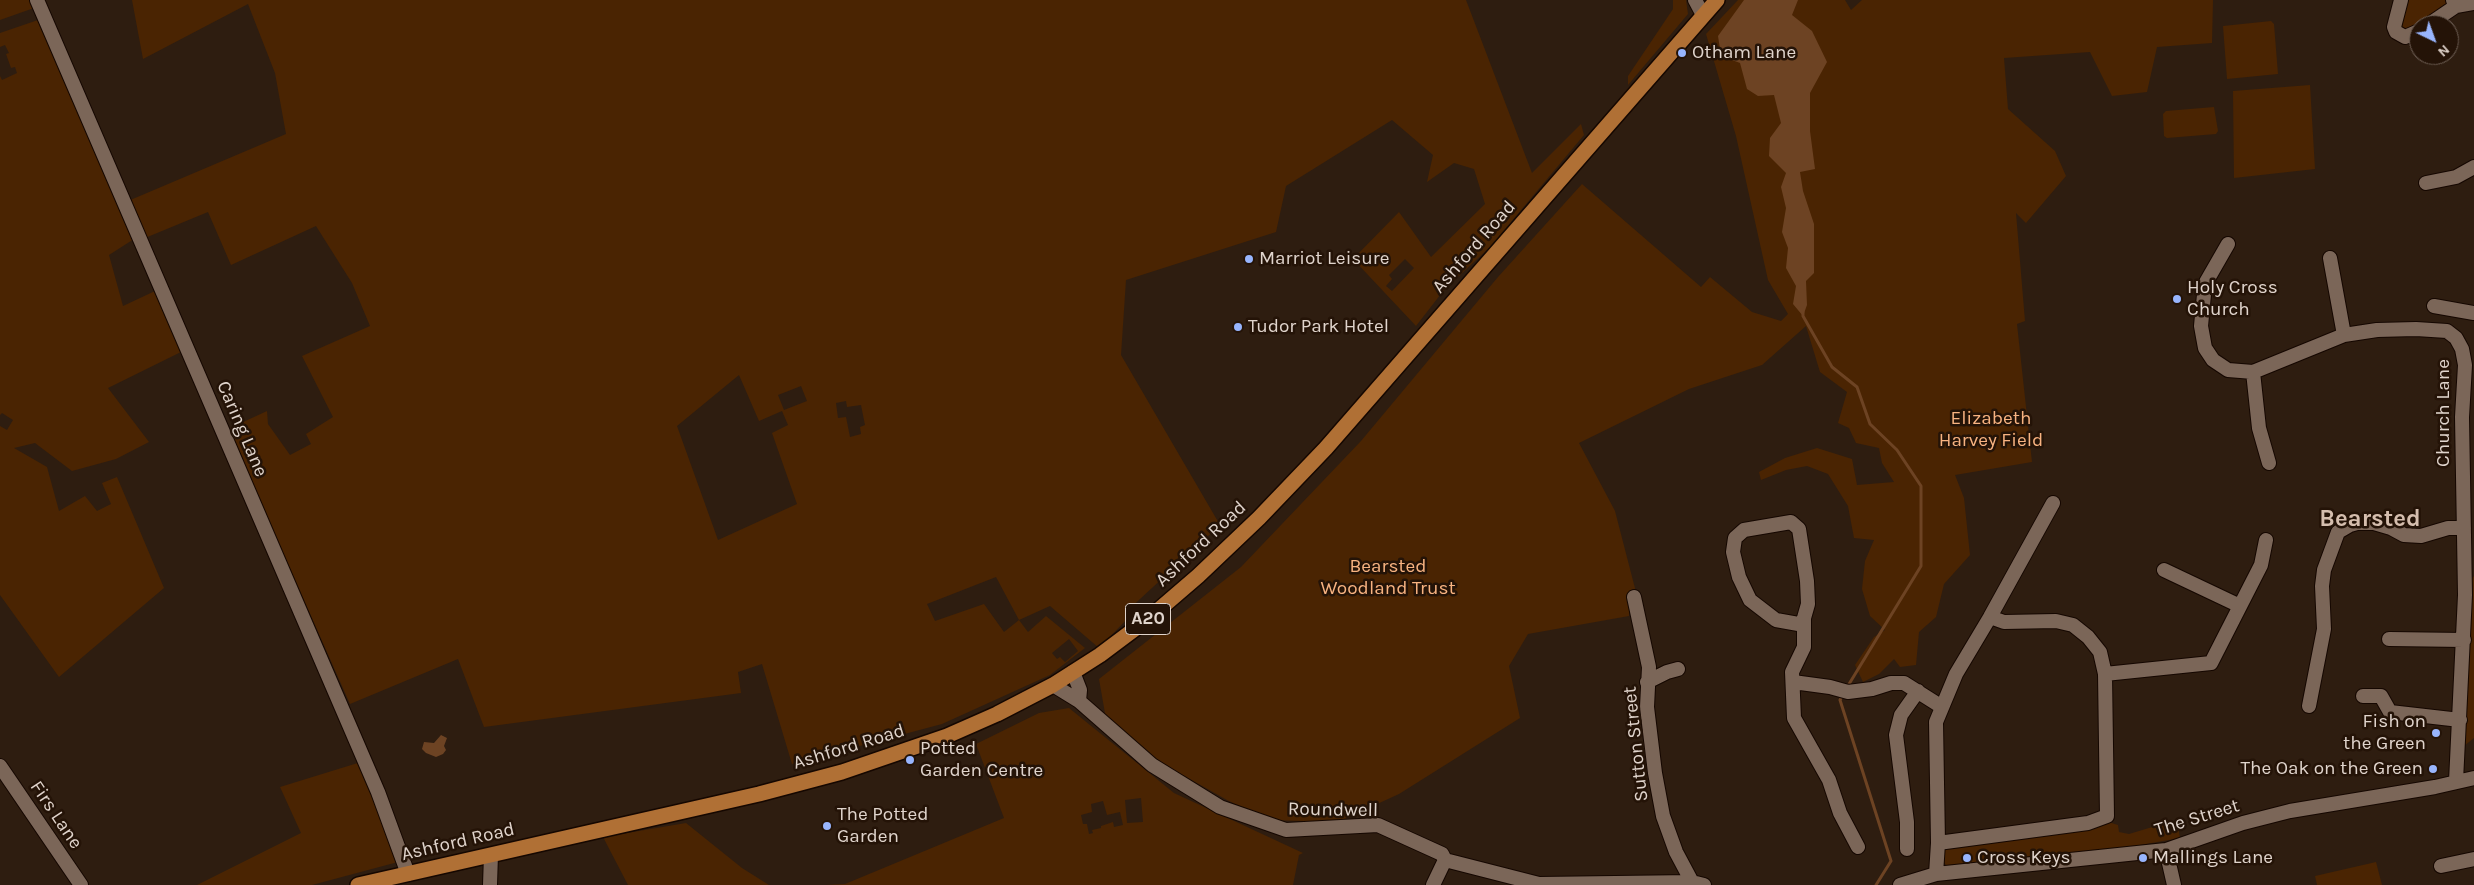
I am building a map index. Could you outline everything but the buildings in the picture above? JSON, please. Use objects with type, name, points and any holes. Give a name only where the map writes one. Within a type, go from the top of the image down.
[{"type":"main road","name":"Ashford Road","points":[[358,885],[766,792],[842,772],[947,736],[997,714],[1053,684],[1100,655],[1170,600],[1288,488],[1356,415],[1716,0]]},
{"type":"street","name":"Caring Lane","points":[[37,0],[378,792],[408,874]]},
{"type":"street","points":[[1695,0],[1703,15]]},
{"type":"street","points":[[2401,0],[2394,27],[2396,32],[2405,37],[2409,35]]},
{"type":"street","points":[[2440,15],[2455,3],[2474,3]]},
{"type":"street","points":[[2426,183],[2456,177],[2474,167]]},
{"type":"street","name":"Church Lane","points":[[2228,244],[2205,284],[2202,338],[2205,348],[2218,364],[2236,372],[2253,372],[2344,335],[2377,330],[2416,329],[2447,331],[2460,343],[2469,362],[2467,539],[2469,571],[2456,781]]},
{"type":"street","points":[[2330,258],[2344,335]]},
{"type":"street","points":[[2434,306],[2474,313]]},
{"type":"street","points":[[2253,372],[2259,428],[2269,464]]},
{"type":"street","points":[[1936,874],[1938,843],[1936,722],[1956,674],[2053,503]]},
{"type":"street","points":[[1804,625],[1776,620],[1750,600],[1739,577],[1733,552],[1735,538],[1744,530],[1791,522],[1799,529],[1807,581],[1808,604],[1804,625],[1804,647],[1792,672],[1794,718],[1800,733],[1829,780],[1840,813],[1858,847]]},
{"type":"street","points":[[2309,706],[2324,629],[2322,586],[2324,570],[2338,532],[2357,523],[2374,523],[2391,528],[2404,535],[2421,536],[2448,528],[2467,539]]},
{"type":"street","points":[[2105,674],[2211,663],[2261,565],[2266,540]]},
{"type":"street","points":[[2164,570],[2240,606]]},
{"type":"street","name":"Sutton Street","points":[[1634,597],[1649,667],[1647,706],[1654,773],[1663,816],[1676,852],[1698,884]]},
{"type":"street","points":[[1938,843],[2088,822],[2107,816],[2105,674],[2100,652],[2088,637],[2074,625],[2056,621],[2004,622],[1990,617]]},
{"type":"street","points":[[2389,639],[2464,640]]},
{"type":"street","points":[[1647,682],[1678,669]]},
{"type":"street","points":[[1073,672],[1080,690],[1079,701]]},
{"type":"street","points":[[1793,682],[1830,686],[1848,692],[1872,690],[1891,683],[1904,683],[1942,707]]},
{"type":"street","name":"Roundwell","points":[[1053,684],[1079,701],[1152,765],[1220,807],[1286,830],[1378,825],[1442,854],[1445,860],[1539,884],[1698,884]]},
{"type":"street","points":[[1907,849],[1907,822],[1896,735],[1901,715],[1918,692]]},
{"type":"street","points":[[2364,696],[2381,696],[2390,712],[2460,720]]},
{"type":"street","name":"Firs Lane","points":[[0,766],[81,885]]},
{"type":"street","name":"The Street","points":[[1900,885],[1936,874],[2166,850],[2242,822],[2290,811],[2435,788],[2456,781],[2474,778]]},
{"type":"street","points":[[2166,850],[2174,885]]},
{"type":"street","points":[[490,885],[491,855]]},
{"type":"street","points":[[2441,866],[2474,859]]},
{"type":"street","points":[[1433,885],[1445,860]]},
{"type":"green space","points":[[0,0],[30,0],[34,8],[0,20]]},
{"type":"green space","points":[[132,0],[1466,0],[1532,173],[1581,124],[1584,135],[1490,247],[1444,290],[1416,326],[1353,259],[1399,212],[1431,257],[1485,204],[1474,169],[1454,163],[1427,182],[1433,155],[1392,120],[1286,186],[1276,232],[1126,280],[1121,355],[1220,525],[1126,612],[1129,617],[1099,648],[1050,606],[1019,620],[1028,632],[1046,616],[1085,648],[1050,675],[942,724],[792,764],[762,664],[738,672],[741,693],[484,727],[458,659],[350,704],[228,429],[267,411],[268,424],[290,455],[311,444],[306,434],[333,417],[302,356],[370,326],[352,283],[316,226],[231,265],[208,212],[145,238],[128,201],[286,134],[275,73],[248,4],[143,59]],"holes":[[[1405,259],[1414,268],[1392,291],[1386,286],[1392,279],[1389,275]],[[739,375],[759,421],[782,411],[788,425],[772,433],[797,504],[718,540],[677,426]],[[801,386],[807,401],[784,410],[778,395]],[[846,401],[847,407],[861,405],[865,425],[860,427],[861,434],[850,437],[846,417],[838,418],[836,403]],[[996,577],[1019,620],[1004,632],[984,604],[935,621],[927,604]],[[1069,639],[1078,651],[1065,662],[1060,657],[1057,659],[1052,653]]]},
{"type":"green space","points":[[1673,0],[1686,0],[1688,14],[1628,85],[1628,76],[1673,9]]},
{"type":"green space","points":[[1738,0],[1845,0],[1851,10],[1862,0],[2213,0],[2212,43],[2157,47],[2147,92],[2112,96],[2090,52],[2004,58],[2008,109],[2055,151],[2066,176],[2026,223],[2016,213],[2025,321],[2017,324],[2032,462],[1955,475],[1964,498],[1970,555],[1944,584],[1936,617],[1919,632],[1916,665],[1900,667],[1894,659],[1879,674],[1863,682],[1855,665],[1874,637],[1885,630],[1870,616],[1862,589],[1865,561],[1874,540],[1854,538],[1848,506],[1828,474],[1807,466],[1786,470],[1761,480],[1759,472],[1785,458],[1817,448],[1852,459],[1857,485],[1894,482],[1882,463],[1879,448],[1856,443],[1849,428],[1838,423],[1847,392],[1820,372],[1806,326],[1762,365],[1689,389],[1579,443],[1615,511],[1637,596],[1630,598],[1629,616],[1528,634],[1509,666],[1520,718],[1399,794],[1338,822],[1268,820],[1227,800],[1151,757],[1106,719],[1099,679],[1241,567],[1361,441],[1498,277],[1582,184],[1701,287],[1710,277],[1752,312],[1781,321],[1788,314],[1768,280],[1736,136],[1706,34]]},
{"type":"green space","points":[[2404,0],[2451,0],[2434,15],[2409,15],[2409,31],[2400,29]]},
{"type":"green space","points":[[38,20],[134,239],[109,255],[123,306],[155,291],[181,352],[108,388],[149,442],[116,459],[72,471],[35,443],[14,448],[47,467],[59,511],[85,496],[97,511],[111,504],[102,483],[117,477],[164,588],[59,677],[0,595],[0,426],[7,430],[13,420],[2,413],[0,415],[0,76],[2,80],[17,73],[15,67],[11,68],[6,54],[9,53],[5,45],[0,47],[0,33]]},
{"type":"green space","points":[[2271,21],[2274,24],[2278,74],[2227,79],[2223,26]]},
{"type":"green space","points":[[2310,85],[2315,169],[2234,178],[2233,91]]},
{"type":"green space","points":[[2214,107],[2218,131],[2216,134],[2167,138],[2164,136],[2163,114],[2166,111]]},
{"type":"green space","points":[[2474,576],[2474,738],[2464,746],[2469,582]]},
{"type":"green space","points":[[1069,708],[1174,793],[1303,853],[1299,855],[1293,885],[826,885],[845,884],[1004,818],[976,744],[1039,713]],"holes":[[[1141,798],[1143,822],[1127,823],[1125,800]],[[1103,801],[1107,815],[1120,812],[1123,825],[1114,827],[1113,822],[1092,830],[1093,833],[1089,834],[1087,824],[1083,824],[1081,815],[1092,812],[1091,804]]]},
{"type":"green space","points":[[361,762],[398,862],[312,885],[197,885],[301,833],[280,787]]},
{"type":"green space","points":[[2105,821],[2118,825],[2119,832],[2129,834],[2169,822],[2178,826],[2180,838],[2129,847],[1952,866],[1946,865],[1941,859],[1944,846]]},
{"type":"green space","points":[[686,823],[742,868],[769,885],[628,885],[603,837]]},
{"type":"green space","points":[[2376,862],[2382,885],[2317,885],[2315,876]]},
{"type":"shaded area","points":[[1744,0],[1798,0],[1792,15],[1812,31],[1827,62],[1810,93],[1810,131],[1815,169],[1800,172],[1803,191],[1814,224],[1814,273],[1806,281],[1807,305],[1803,316],[1793,304],[1796,286],[1786,268],[1788,248],[1782,232],[1786,208],[1781,187],[1786,173],[1769,156],[1770,138],[1781,123],[1774,95],[1758,96],[1747,89],[1740,63],[1721,56],[1718,36]]},
{"type":"shaded area","points":[[441,735],[447,738],[444,746],[446,750],[443,754],[436,757],[422,749],[424,742],[434,743]]},
{"type":"waterway","points":[[1803,312],[1803,316],[1832,367],[1857,387],[1870,424],[1897,450],[1921,486],[1921,566],[1846,689]]},
{"type":"waterway","points":[[1843,694],[1840,700],[1891,861],[1876,885]]},
{"type":"place","name":"Otham Lane","points":[[1682,53]]},
{"type":"place","name":"Marriot Leisure","points":[[1249,259]]},
{"type":"place","name":"Holy Cross Church","points":[[2177,299]]},
{"type":"place","name":"Tudor Park Hotel","points":[[1238,327]]},
{"type":"place","name":"Fish on the Green","points":[[2436,733]]},
{"type":"place","name":"Potted Garden Centre","points":[[910,760]]},
{"type":"place","name":"The Oak on the Green","points":[[2433,769]]},
{"type":"place","name":"The Potted Garden","points":[[827,826]]},
{"type":"place","name":"Cross Keys","points":[[1967,858]]},
{"type":"place","name":"Mallings Lane","points":[[2143,858]]},
{"type":"district","name":"Bearsted","points":[[2370,519]]},
{"type":"park label","name":"Elizabeth Harvey Field","points":[[1991,430]]},
{"type":"park label","name":"Bearsted Woodland Trust","points":[[1388,578]]}]
